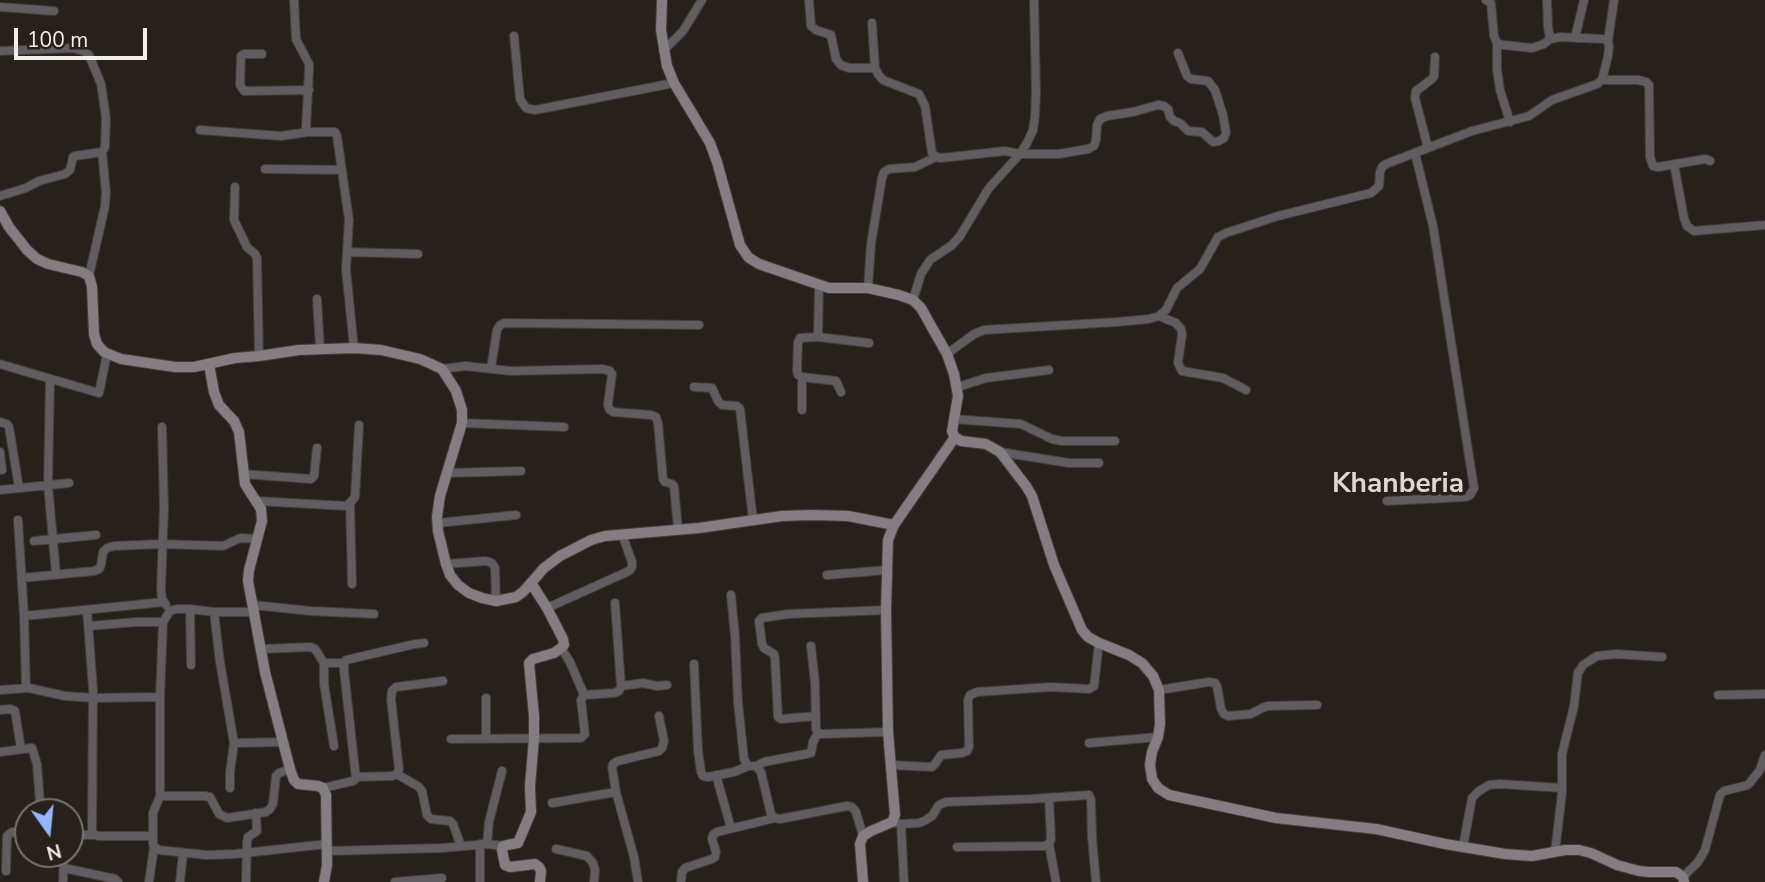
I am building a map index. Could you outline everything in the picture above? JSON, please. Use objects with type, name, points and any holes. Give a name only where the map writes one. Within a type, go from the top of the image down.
[{"type":"street","points":[[295,0],[296,39],[309,64],[306,121],[308,132]]},
{"type":"street","points":[[662,0],[663,51],[674,83],[710,143],[734,230],[748,257],[759,264],[820,285],[868,288],[913,300],[930,323],[947,354],[958,387],[952,430],[955,437],[961,441],[986,444],[1000,452],[1069,463],[1099,463]]},
{"type":"street","points":[[663,51],[683,31],[702,0]]},
{"type":"street","points":[[809,0],[811,26],[831,35],[836,59],[841,65],[849,68],[875,68]]},
{"type":"street","points":[[913,300],[921,274],[930,260],[960,236],[989,188],[1020,154],[1033,130],[1034,0]]},
{"type":"street","points":[[1486,0],[1491,3],[1500,90],[1510,122]]},
{"type":"street","points":[[1547,0],[1550,39]]},
{"type":"street","points":[[1575,38],[1584,0]]},
{"type":"street","points":[[947,354],[984,330],[1149,319],[1159,316],[1166,310],[1177,288],[1200,269],[1218,237],[1279,216],[1371,193],[1379,186],[1382,167],[1472,131],[1529,116],[1552,100],[1597,84],[1602,80],[1608,57],[1614,0]]},
{"type":"street","points":[[0,7],[54,11]]},
{"type":"street","points":[[872,23],[875,68],[883,80],[919,94],[925,106],[932,153],[936,157]]},
{"type":"street","points":[[514,36],[520,99],[526,108],[535,110],[674,83]]},
{"type":"street","points":[[1497,43],[1532,48],[1550,39],[1608,41]]},
{"type":"street","points":[[0,51],[73,48],[89,55],[97,71],[106,118],[105,147],[102,152],[106,182],[89,276],[94,334],[97,344],[104,352],[121,359],[175,368],[320,348],[354,348],[381,350],[420,359],[442,369],[465,366],[511,371],[610,371],[609,409],[613,412],[656,417],[663,479],[674,486],[678,529]]},
{"type":"street","points":[[262,54],[241,56],[240,85],[244,91],[309,90]]},
{"type":"street","points":[[868,288],[871,244],[882,178],[884,172],[889,169],[915,167],[936,157],[1005,151],[1020,154],[1059,154],[1088,149],[1094,146],[1100,119],[1158,105],[1168,109],[1170,117],[1188,131],[1202,132],[1213,142],[1224,138],[1226,133],[1223,115],[1215,90],[1208,81],[1187,76],[1178,54]]},
{"type":"street","points":[[1428,148],[1415,98],[1416,91],[1434,76],[1435,57]]},
{"type":"street","points":[[1602,80],[1638,80],[1649,85],[1653,166],[1705,159],[1710,161]]},
{"type":"street","points":[[200,130],[281,136],[335,132],[349,220],[346,270],[354,348]]},
{"type":"street","points":[[0,196],[65,174],[70,170],[75,156],[102,152]]},
{"type":"street","points":[[1387,501],[1465,497],[1470,495],[1474,488],[1433,226],[1415,153]]},
{"type":"street","points":[[1674,164],[1684,218],[1687,226],[1694,231],[1765,225]]},
{"type":"street","points":[[265,169],[342,170]]},
{"type":"street","points":[[235,187],[234,220],[247,247],[257,258],[259,356]]},
{"type":"street","points":[[0,211],[5,229],[37,259],[89,276]]},
{"type":"street","points":[[347,252],[418,254]]},
{"type":"street","points":[[818,337],[820,285]]},
{"type":"street","points":[[317,299],[320,348]]},
{"type":"street","points":[[1159,316],[1181,328],[1178,363],[1182,370],[1223,378],[1246,390]]},
{"type":"street","points":[[491,368],[497,330],[505,323],[699,325]]},
{"type":"street","points":[[841,392],[836,381],[798,375],[800,338],[818,337],[869,343]]},
{"type":"street","points":[[0,364],[99,393],[107,354]]},
{"type":"street","points":[[209,364],[219,405],[234,421],[239,432],[245,484],[261,509],[262,521],[248,581],[261,649],[294,780],[298,784],[323,788],[353,781],[356,777],[397,774]]},
{"type":"street","points":[[442,369],[456,391],[462,410],[462,423],[440,496],[438,523],[450,575],[458,586],[482,598],[496,600],[516,597],[544,568],[574,548],[605,536],[782,516],[836,516],[894,525]]},
{"type":"street","points":[[958,387],[986,378],[1049,370]]},
{"type":"street","points":[[802,377],[802,410]]},
{"type":"street","points":[[50,380],[48,485],[56,574]]},
{"type":"street","points":[[694,387],[712,388],[722,405],[737,406],[740,409],[753,520]]},
{"type":"street","points":[[953,419],[1021,424],[1062,441],[1115,441]]},
{"type":"street","points":[[0,422],[9,427],[19,488]]},
{"type":"street","points":[[462,423],[564,427]]},
{"type":"street","points":[[257,501],[346,506],[355,497],[359,425]]},
{"type":"street","points":[[162,427],[164,508],[160,589],[170,611]]},
{"type":"street","points":[[904,882],[888,732],[887,546],[894,525],[955,437]]},
{"type":"street","points":[[243,474],[311,479],[314,476],[317,448]]},
{"type":"street","points":[[0,452],[2,470]]},
{"type":"street","points":[[1000,452],[1032,496],[1054,565],[1082,630],[1088,637],[1142,663],[1153,676],[1159,690],[1160,724],[1150,765],[1152,779],[1158,788],[1169,794],[1276,818],[1376,829],[1505,854],[1532,856],[1579,850],[1617,865],[1649,872],[1676,872],[1683,880],[1704,850],[1720,795],[1724,791],[1748,785],[1760,770],[1765,755]]},
{"type":"street","points":[[447,473],[521,471]]},
{"type":"street","points":[[0,490],[69,483]]},
{"type":"street","points":[[350,503],[352,584]]},
{"type":"street","points":[[438,523],[516,515]]},
{"type":"street","points":[[18,520],[26,688]]},
{"type":"street","points":[[547,608],[629,571],[632,562],[622,534]]},
{"type":"street","points":[[34,541],[96,535]]},
{"type":"street","points":[[22,578],[94,571],[99,569],[103,552],[107,548],[161,544],[223,546],[240,538],[258,539]]},
{"type":"street","points":[[446,564],[486,561],[492,563],[495,568],[496,600]]},
{"type":"street","points":[[827,575],[887,570]]},
{"type":"street","points":[[154,847],[159,850],[207,855],[327,848],[402,850],[518,843],[530,817],[531,807],[534,716],[529,663],[533,659],[554,653],[564,645],[547,608],[531,583]]},
{"type":"street","points":[[731,595],[744,760],[761,772],[771,814],[775,818]]},
{"type":"street","points":[[24,616],[164,602]]},
{"type":"street","points":[[584,695],[614,693],[619,691],[621,686],[615,603]]},
{"type":"street","points":[[170,611],[190,609],[214,612],[254,608],[373,614]]},
{"type":"street","points":[[190,609],[191,665]]},
{"type":"street","points":[[88,610],[93,698],[91,827],[95,835]]},
{"type":"street","points":[[816,716],[778,717],[775,659],[774,654],[762,645],[759,621],[762,618],[788,614],[886,610]]},
{"type":"street","points":[[149,882],[154,847],[153,813],[160,796],[163,622],[170,611]]},
{"type":"street","points":[[214,612],[234,743],[230,788]]},
{"type":"street","points":[[89,626],[163,622]]},
{"type":"street","points":[[324,663],[344,663],[351,658],[424,643]]},
{"type":"street","points":[[890,765],[932,767],[941,755],[967,751],[968,700],[970,695],[977,692],[1051,687],[1089,689],[1094,686],[1099,643]]},
{"type":"street","points":[[694,664],[696,730],[701,772],[708,777],[811,753],[818,733],[811,646]]},
{"type":"street","points":[[561,648],[584,695]]},
{"type":"street","points":[[261,649],[315,649],[324,663],[324,684],[334,746]]},
{"type":"street","points":[[1555,852],[1562,788],[1562,754],[1574,706],[1578,673],[1583,665],[1606,654],[1662,657]]},
{"type":"street","points":[[344,663],[356,777]]},
{"type":"street","points":[[397,774],[399,769],[392,691],[404,685],[443,681]]},
{"type":"street","points":[[621,686],[643,683],[667,685]]},
{"type":"street","points":[[1159,690],[1215,683],[1221,709],[1228,716],[1251,714],[1268,706],[1317,705]]},
{"type":"street","points":[[0,690],[26,688],[65,696],[93,698],[160,697]]},
{"type":"street","points":[[1718,695],[1765,694]]},
{"type":"street","points":[[451,739],[581,737],[585,734],[581,700],[584,695]]},
{"type":"street","points":[[486,698],[486,739]]},
{"type":"street","points":[[0,710],[15,711],[20,748]]},
{"type":"street","points":[[638,882],[635,858],[616,792],[612,767],[613,764],[662,748],[664,741],[659,716]]},
{"type":"street","points":[[818,733],[888,732]]},
{"type":"street","points":[[1089,743],[1158,737]]},
{"type":"street","points":[[234,743],[283,741]]},
{"type":"street","points":[[0,752],[32,748],[37,762],[40,798]]},
{"type":"street","points":[[160,796],[210,797],[219,814],[227,818],[256,813],[271,809],[276,776],[290,769]]},
{"type":"street","points":[[480,882],[483,844],[502,771]]},
{"type":"street","points":[[397,774],[422,791],[430,819],[450,821],[453,824],[461,846]]},
{"type":"street","points":[[716,775],[731,828]]},
{"type":"street","points":[[1463,847],[1472,798],[1489,785],[1562,788]]},
{"type":"street","points":[[323,788],[326,794],[327,848],[324,882]]},
{"type":"street","points":[[552,803],[616,792]]},
{"type":"street","points":[[863,836],[897,823],[919,823],[932,816],[939,805],[946,802],[1086,794],[1090,796],[1096,882]]},
{"type":"street","points":[[1049,798],[1049,844],[1056,882]]},
{"type":"street","points":[[681,882],[685,868],[715,857],[713,835],[717,832],[775,818],[847,806],[856,812],[863,836],[860,844],[863,882]]},
{"type":"street","points":[[246,882],[248,837],[257,831],[256,813]]},
{"type":"street","points":[[6,872],[7,836],[14,832]]},
{"type":"street","points":[[84,835],[153,836]]},
{"type":"street","points":[[957,847],[1049,844]]},
{"type":"street","points":[[503,846],[505,865],[510,867],[535,864],[541,871],[540,882]]},
{"type":"street","points":[[556,849],[587,856],[595,870],[594,882]]},
{"type":"street","points":[[180,882],[183,853]]},
{"type":"street","points":[[63,882],[64,868],[115,879],[118,882]]},
{"type":"street","points":[[395,882],[442,878]]},
{"type":"district","name":"Khanberia","points":[[1398,485]]}]
